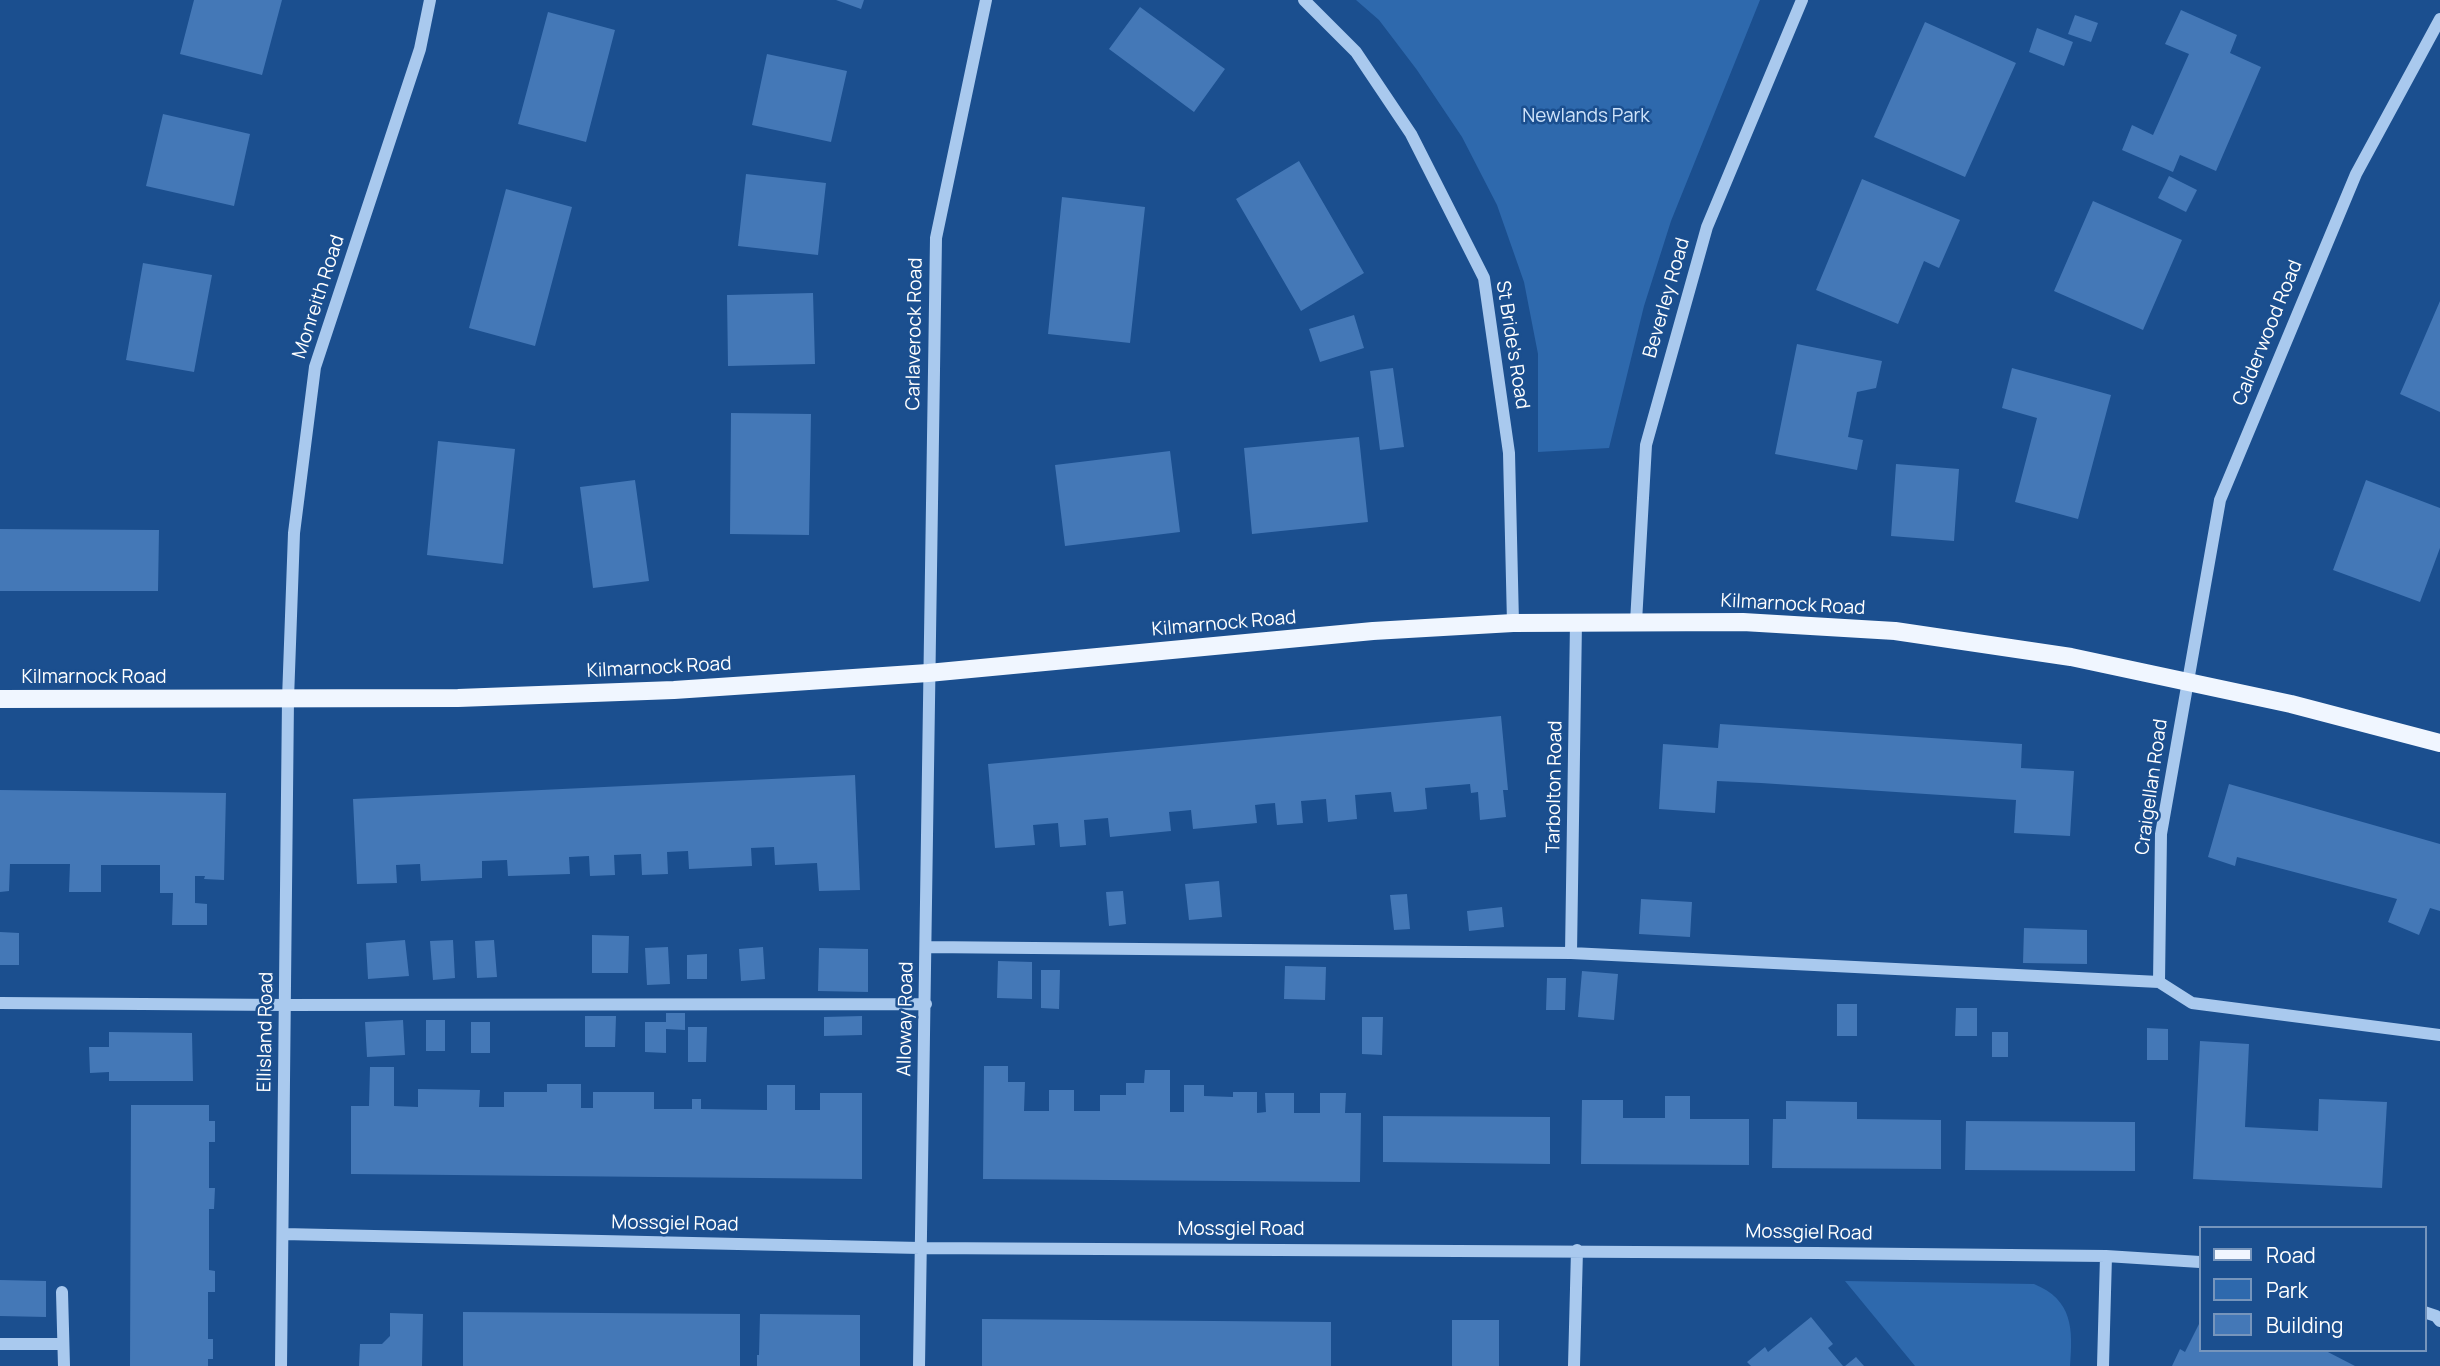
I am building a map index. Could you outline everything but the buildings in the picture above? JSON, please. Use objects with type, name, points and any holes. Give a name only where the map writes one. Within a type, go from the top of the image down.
[{"type":"main road","name":"Kilmarnock Road","points":[[0,699],[458,698],[674,690],[928,673],[1373,631],[1513,623],[1742,622],[1895,631],[2071,657],[2291,704],[2440,743]]},
{"type":"street","name":"Monreith Road","points":[[288,699],[294,533],[315,366],[420,49],[430,0]]},
{"type":"street","name":"Carlaverock Road","points":[[928,673],[936,239],[986,0]]},
{"type":"street","name":"St Bride's Road","points":[[1304,0],[1356,52],[1411,134],[1483,278],[1509,453],[1513,623]]},
{"type":"street","name":"Beverley Road","points":[[1636,622],[1646,445],[1707,227],[1802,0]]},
{"type":"street","name":"Calderwood Road","points":[[2187,682],[2220,499],[2356,174],[2440,19]]},
{"type":"street","name":"Tarbolton Road","points":[[1571,953],[1576,622]]},
{"type":"street","name":"Alloway Road","points":[[919,1366],[926,1004],[928,673]]},
{"type":"street","name":"Craigellan Road","points":[[2159,982],[2161,834],[2187,682]]},
{"type":"street","name":"Ellisland Road","points":[[281,1366],[288,699]]},
{"type":"street","points":[[926,947],[1571,953],[2159,982],[2192,1003],[2440,1035]]},
{"type":"street","points":[[0,1003],[926,1004]]},
{"type":"street","name":"Mossgiel Road","points":[[282,1234],[920,1248],[1577,1250],[2106,1256],[2198,1262]]},
{"type":"street","points":[[1574,1366],[1577,1250]]},
{"type":"street","points":[[2104,1366],[2106,1256]]},
{"type":"street","points":[[62,1292],[64,1366]]},
{"type":"street","points":[[0,1344],[64,1344]]},
{"type":"green space","name":"Newlands Park","points":[[1356,0],[1760,0],[1671,221],[1644,306],[1609,448],[1538,452],[1538,354],[1524,282],[1497,205],[1462,137],[1417,70],[1379,20]]},
{"type":"green space","points":[[1845,1281],[2034,1284],[2056,1298],[2068,1317],[2070,1366],[1915,1366]]}]
